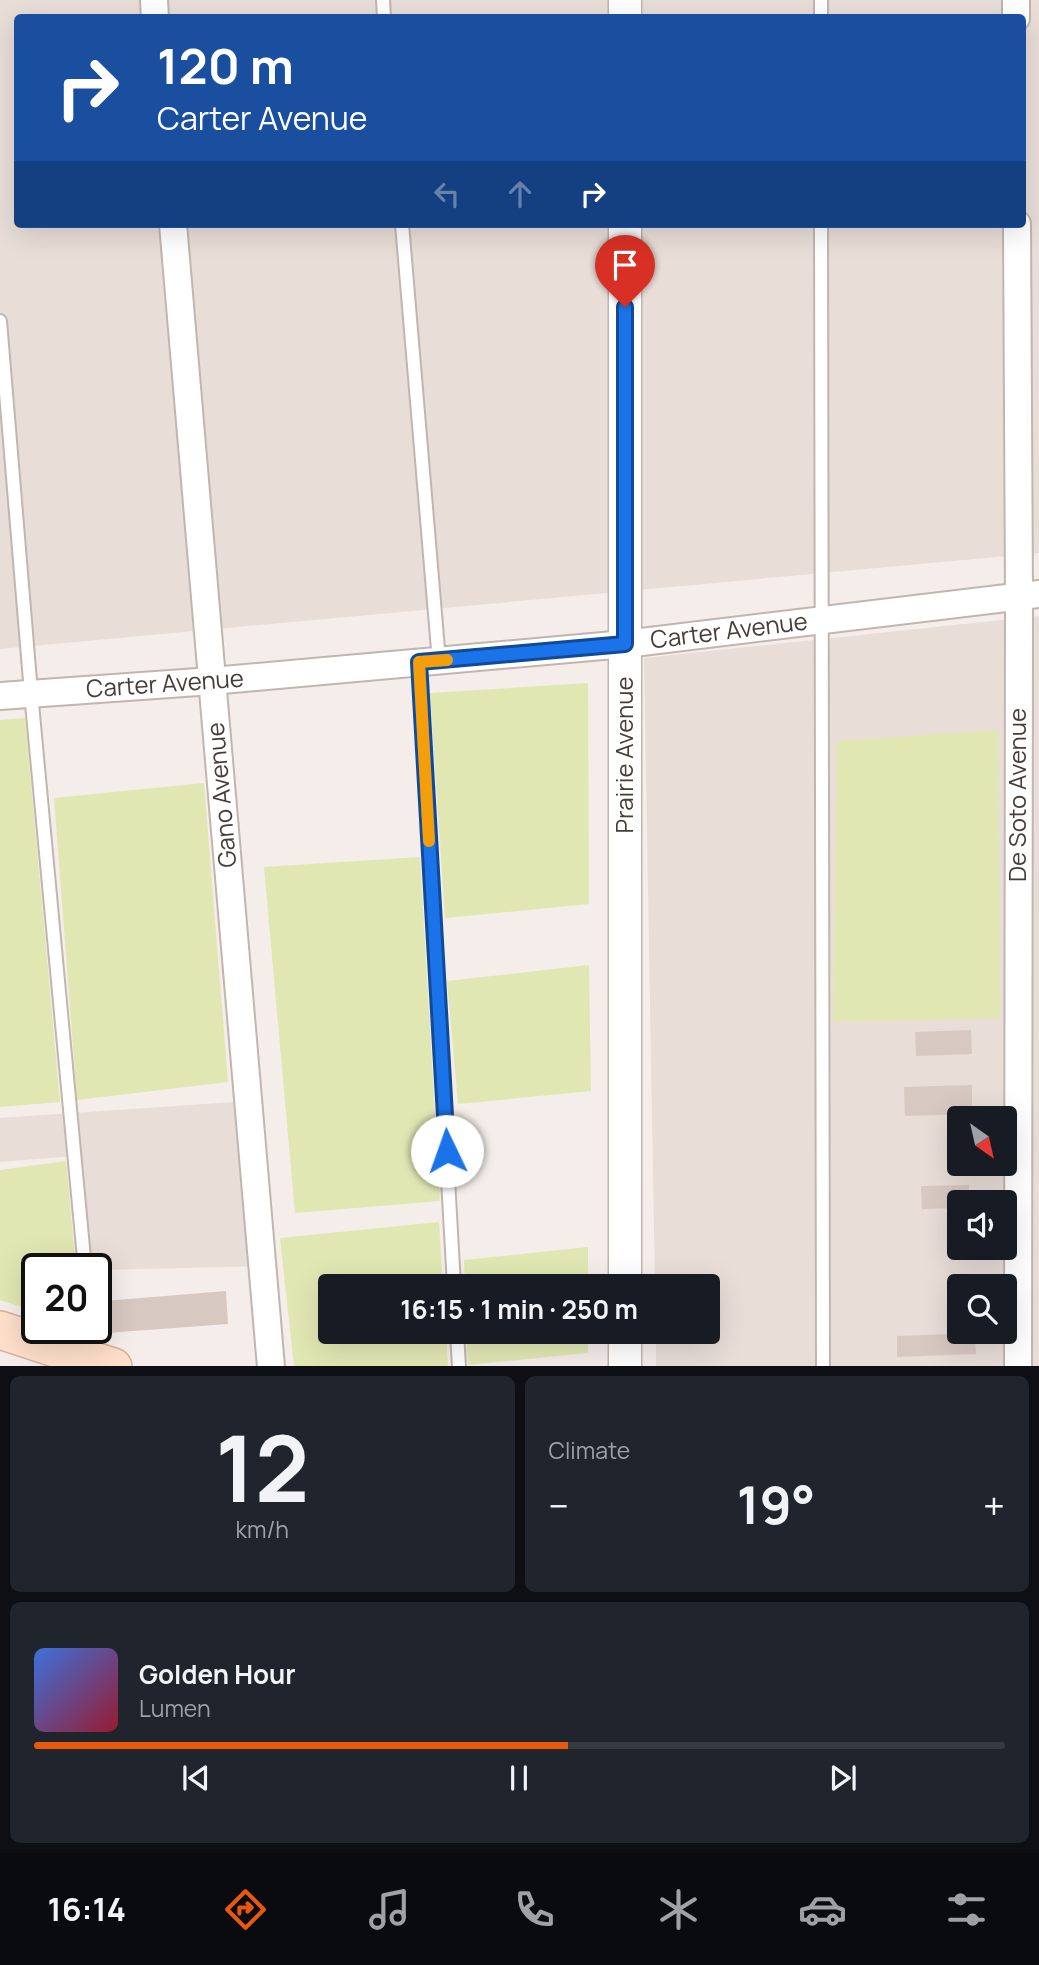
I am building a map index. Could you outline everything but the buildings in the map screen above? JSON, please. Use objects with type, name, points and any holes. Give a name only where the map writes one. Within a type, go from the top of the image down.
[{"type":"main road","points":[[0,1330],[99,1352]]},
{"type":"street","name":"Gano Avenue","points":[[173,228],[271,1366]]},
{"type":"street","name":"Prairie Avenue","points":[[625,228],[625,1274]]},
{"type":"street","name":"De Soto Avenue","points":[[1017,228],[1029,595],[1018,1366]]},
{"type":"street","name":"Carter Avenue","points":[[0,696],[212,681],[625,644],[1029,595]]},
{"type":"street","points":[[625,1344],[625,1366]]},
{"type":"lane","points":[[402,228],[429,662],[454,1274]]},
{"type":"lane","points":[[821,228],[823,1366]]},
{"type":"lane","points":[[0,321],[31,693],[84,1253]]},
{"type":"lane","points":[[458,1344],[459,1366]]},
{"type":"shaded area","points":[[0,0],[1039,0],[1039,553],[0,649]]},
{"type":"shaded area","points":[[1039,616],[1039,1366],[656,1366],[656,1344],[720,1344],[720,1274],[655,1274],[644,658]]},
{"type":"shaded area","points":[[249,1101],[263,1266],[112,1270],[112,1253],[83,1253],[74,1156],[0,1162],[0,1118]]},
{"type":"green space","points":[[588,683],[589,904],[445,918],[430,693]]},
{"type":"green space","points":[[25,718],[60,1102],[0,1107],[0,720]]},
{"type":"green space","points":[[998,730],[1000,1018],[833,1022],[837,741]]},
{"type":"green space","points":[[204,783],[228,1082],[77,1100],[54,798]]},
{"type":"green space","points":[[420,857],[440,1201],[295,1213],[264,867]]},
{"type":"green space","points":[[589,965],[591,1091],[458,1104],[447,981]]},
{"type":"green space","points":[[66,1161],[75,1253],[21,1253],[21,1307],[0,1300],[0,1170]]},
{"type":"green space","points":[[439,1222],[442,1274],[318,1274],[318,1344],[447,1344],[448,1366],[294,1366],[280,1238]]},
{"type":"green space","points":[[588,1247],[588,1274],[465,1274],[464,1260]]},
{"type":"green space","points":[[467,1344],[588,1344],[588,1353],[468,1365]]},
{"type":"slow traffic","points":[[429,841],[419,662],[447,660]]},
{"type":"route","points":[[447,1151],[419,662],[625,644],[625,307]]}]
